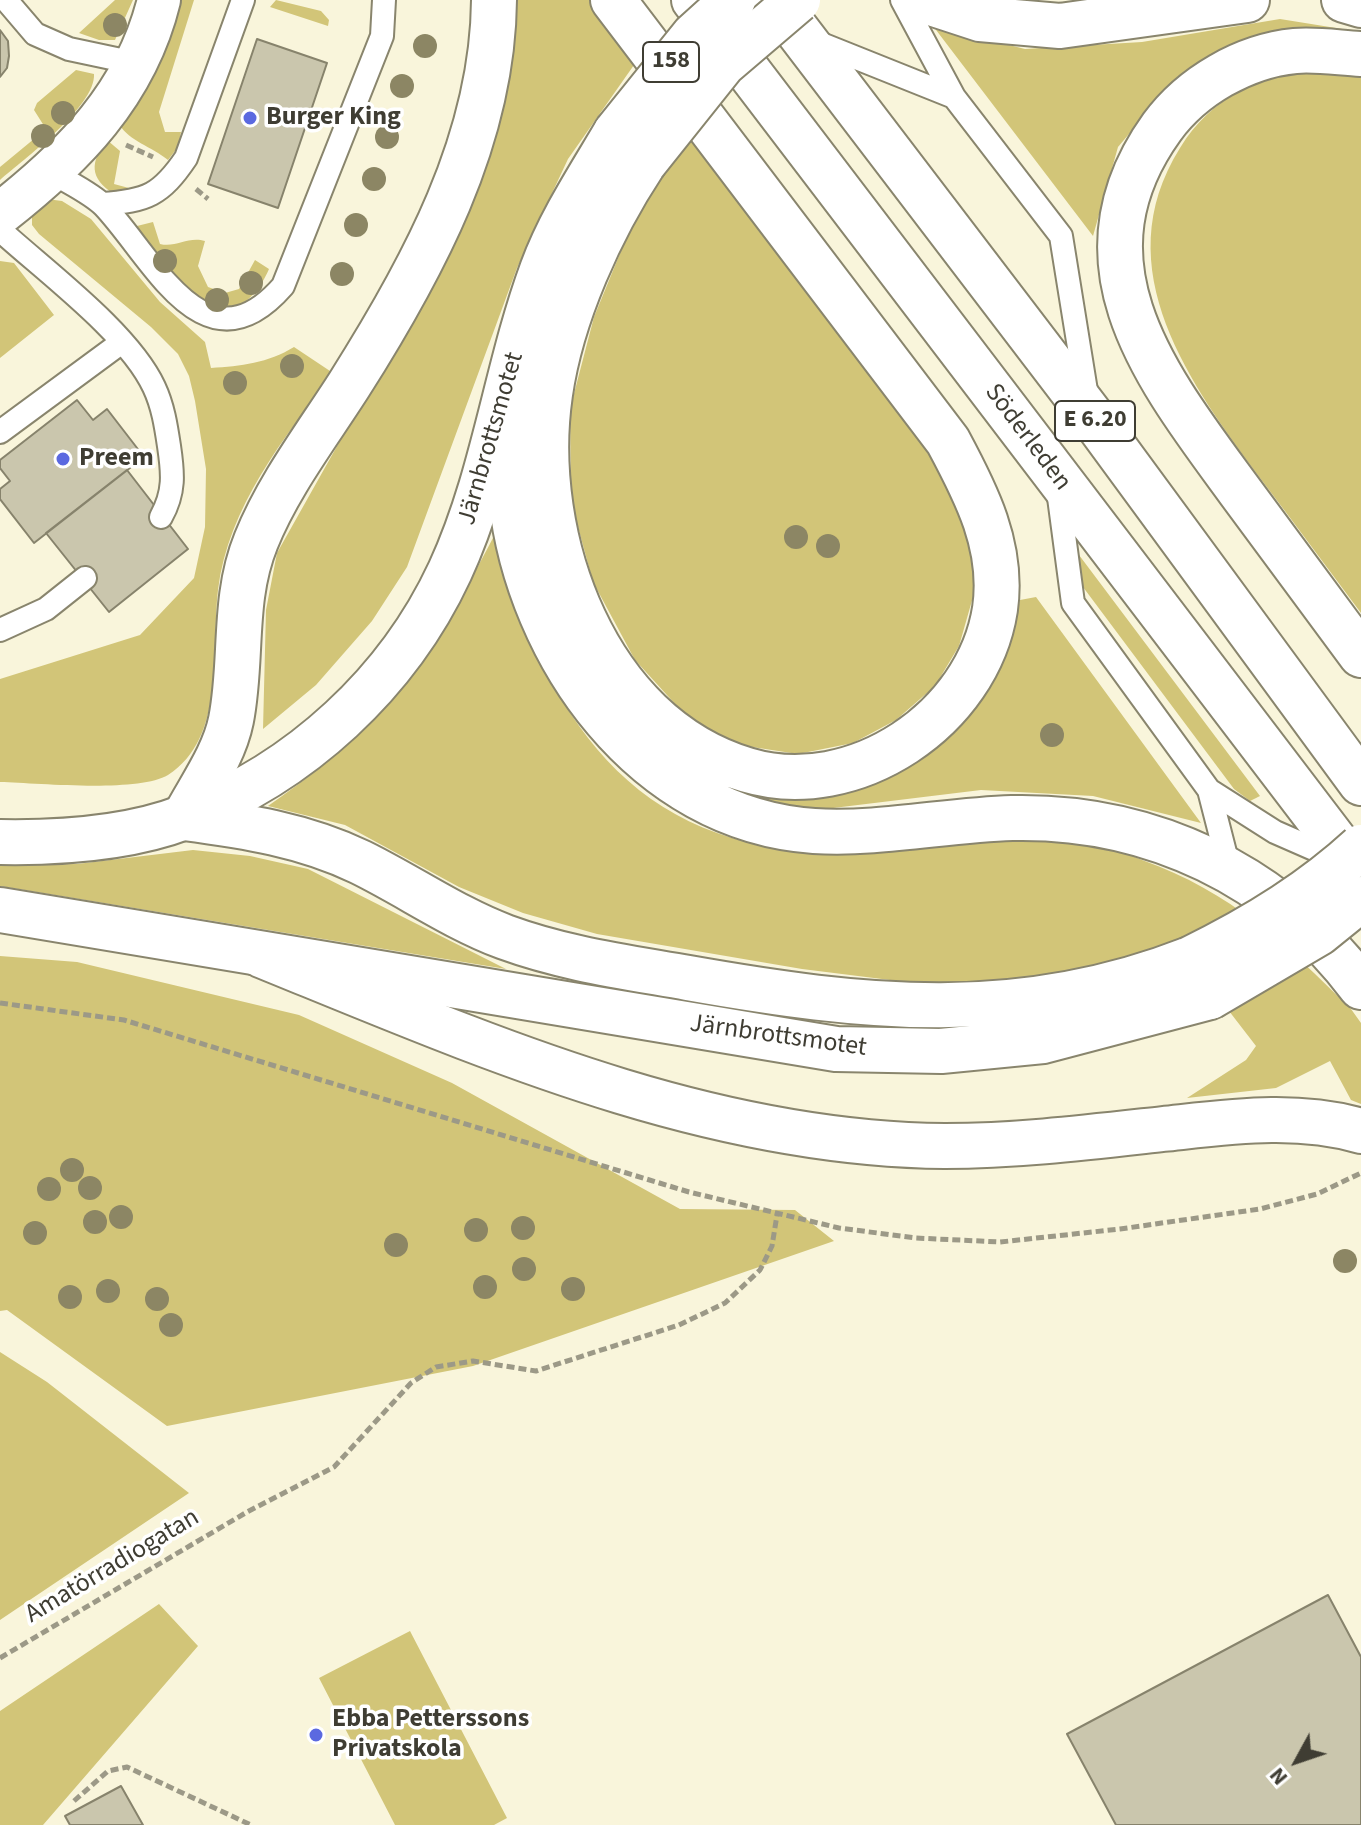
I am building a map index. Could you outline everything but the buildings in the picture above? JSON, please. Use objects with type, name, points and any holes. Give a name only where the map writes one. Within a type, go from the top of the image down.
[{"type":"main road","points":[[494,0],[490,57],[480,109],[465,162],[449,199],[406,291],[300,461],[256,541],[238,608],[231,719],[224,744],[184,818],[313,842],[358,861],[448,911],[534,947],[580,960],[766,992],[881,1004],[984,1007],[1123,983],[1200,978],[1241,934],[1292,902],[1360,872]]},
{"type":"main road","points":[[613,0],[948,441],[987,519],[995,568],[995,609],[984,647],[966,681],[932,721],[905,744],[865,764],[823,777],[792,778],[749,771],[719,760],[653,717],[620,679],[576,601],[557,540],[546,443],[550,393],[561,346],[630,147],[723,64],[802,19]]},
{"type":"main road","name":"Söderleden","points":[[694,0],[1360,872]]},
{"type":"main road","name":"Järnbrottsmotet","points":[[0,842],[132,832],[184,818],[248,789],[318,740],[387,671],[425,617],[450,571],[467,526],[542,269],[564,222],[630,147],[694,35],[733,0]]},
{"type":"main road","name":"E 6.20","points":[[774,0],[802,19],[1361,783]]},
{"type":"main road","points":[[922,0],[980,19],[1060,26],[1247,0]]},
{"type":"main road","points":[[1344,0],[1361,5]]},
{"type":"main road","points":[[1361,54],[1294,51],[1230,68],[1175,110],[1141,157],[1121,229],[1121,277],[1138,338],[1182,413],[1361,655]]},
{"type":"main road","points":[[528,314],[508,431],[511,499],[522,556],[543,614],[569,669],[603,718],[646,762],[683,791],[726,811],[768,824],[814,831],[919,827],[1011,818],[1089,822],[1142,834],[1229,868],[1304,925],[1361,987]]},
{"type":"main road","points":[[0,910],[261,955],[487,1045],[635,1096],[738,1123],[848,1140],[945,1146],[1038,1143],[1239,1120],[1334,1123],[1361,1131]]},
{"type":"main road","name":"Järnbrottsmotet","points":[[261,955],[836,1049],[941,1051],[1043,1041],[1200,978]]},
{"type":"street","points":[[0,214],[53,173],[99,123],[135,63],[159,0]]},
{"type":"lane","points":[[6,0],[35,34],[69,49],[135,63]]},
{"type":"lane","points":[[102,204],[138,202],[166,187],[177,172],[186,158],[243,0]]},
{"type":"lane","points":[[53,173],[102,204],[168,287],[200,313],[230,321],[265,307],[283,286],[382,36],[384,0]]},
{"type":"lane","points":[[902,0],[954,97],[1061,236],[1090,414]]},
{"type":"lane","points":[[802,19],[954,97]]},
{"type":"lane","points":[[0,230],[122,342],[148,377],[164,415],[174,478],[172,493],[161,517]]},
{"type":"lane","points":[[0,432],[122,342]]},
{"type":"lane","points":[[1057,477],[1073,603],[1209,790],[1275,832],[1360,872]]},
{"type":"lane","points":[[0,630],[46,609],[85,578]]},
{"type":"lane","points":[[1209,790],[1229,868]]},
{"type":"path","points":[[99,123],[127,146],[168,164],[208,199]]},
{"type":"path","points":[[0,1003],[124,1020],[777,1215],[839,1228],[916,1238],[1000,1242],[1260,1209],[1317,1194],[1361,1173]]},
{"type":"path","name":"Amatörradiogatan","points":[[0,1658],[247,1512],[334,1467],[411,1383],[436,1367],[473,1361],[536,1371],[679,1325],[725,1303],[760,1270],[772,1246],[777,1215]]},
{"type":"path","points":[[74,1801],[108,1771],[127,1767],[251,1825]]},
{"type":"shaded area","points":[[115,0],[133,0],[115,40],[99,40],[79,33]]},
{"type":"shaded area","points":[[180,0],[194,0],[159,112],[165,132],[181,132],[178,147],[168,160],[129,135],[119,124],[174,18]]},
{"type":"shaded area","points":[[276,0],[321,11],[329,20],[328,26],[270,7]]},
{"type":"shaded area","points":[[513,0],[598,0],[641,55],[568,159],[517,268],[407,567],[372,621],[316,685],[263,729],[266,610],[277,553],[445,254],[489,141],[512,63]]},
{"type":"shaded area","points":[[1280,19],[1361,32],[1274,33],[1177,77],[1118,147],[1093,236],[933,26],[1025,49],[1142,42]]},
{"type":"shaded area","points":[[76,70],[94,74],[83,101],[56,132],[0,180],[0,167],[46,129],[34,110],[37,103]]},
{"type":"shaded area","points":[[1316,71],[1361,75],[1361,613],[1209,406],[1185,366],[1166,324],[1154,281],[1151,238],[1159,193],[1192,130],[1206,115],[1238,92],[1275,78]]},
{"type":"shaded area","points":[[694,131],[927,432],[970,535],[975,590],[959,646],[935,686],[896,720],[853,743],[798,754],[739,745],[687,717],[635,660],[593,582],[571,501],[570,409],[594,317],[641,202]]},
{"type":"shaded area","points":[[107,140],[120,151],[114,184],[140,191],[114,194],[96,176],[97,155]]},
{"type":"shaded area","points":[[47,199],[62,201],[91,219],[160,302],[205,342],[211,368],[254,363],[294,347],[333,373],[278,448],[233,530],[218,590],[212,691],[207,716],[199,739],[187,759],[168,775],[154,781],[87,786],[0,782],[0,679],[140,635],[194,578],[205,527],[206,469],[189,376],[178,354],[151,327],[39,234],[32,225],[32,215]]},
{"type":"shaded area","points":[[153,222],[160,244],[205,241],[198,266],[208,287],[225,293],[239,289],[255,260],[269,269],[255,293],[232,310],[189,302],[133,227]]},
{"type":"shaded area","points":[[0,261],[14,263],[54,315],[0,358]]},
{"type":"shaded area","points":[[495,534],[516,599],[541,660],[571,714],[608,761],[652,799],[704,828],[766,846],[838,852],[1000,840],[1064,840],[1108,846],[1174,873],[1256,922],[1351,1009],[1361,1023],[1361,1104],[1351,1100],[1330,1061],[1276,1088],[1187,1098],[1246,1060],[1256,1046],[1229,1011],[1148,957],[1076,973],[988,985],[898,981],[802,969],[597,934],[523,913],[459,887],[345,825],[268,806],[344,747],[401,686],[449,618]]},
{"type":"shaded area","points":[[1076,551],[1260,796],[1250,801],[1234,789],[1080,583]]},
{"type":"shaded area","points":[[1036,597],[1201,823],[1093,796],[981,790],[825,809],[764,803],[723,780],[782,797],[979,699],[1016,618],[1020,600]]},
{"type":"shaded area","points":[[193,850],[250,856],[308,869],[506,969],[0,886],[0,865],[77,864]]},
{"type":"shaded area","points":[[0,956],[77,962],[299,1015],[452,1083],[680,1209],[795,1210],[834,1241],[473,1366],[167,1426],[7,1310],[0,1311]]},
{"type":"shaded area","points":[[0,1352],[47,1382],[189,1493],[0,1620]]},
{"type":"shaded area","points":[[159,1604],[198,1646],[43,1825],[0,1825],[0,1711]]},
{"type":"shaded area","points":[[410,1631],[507,1818],[494,1825],[395,1825],[319,1678]]},
{"type":"place","name":"Burger King","points":[[250,118]]},
{"type":"place","name":"Preem","points":[[63,459]]},
{"type":"place","name":"Ebba Petterssons Privatskola","points":[[316,1735]]}]
